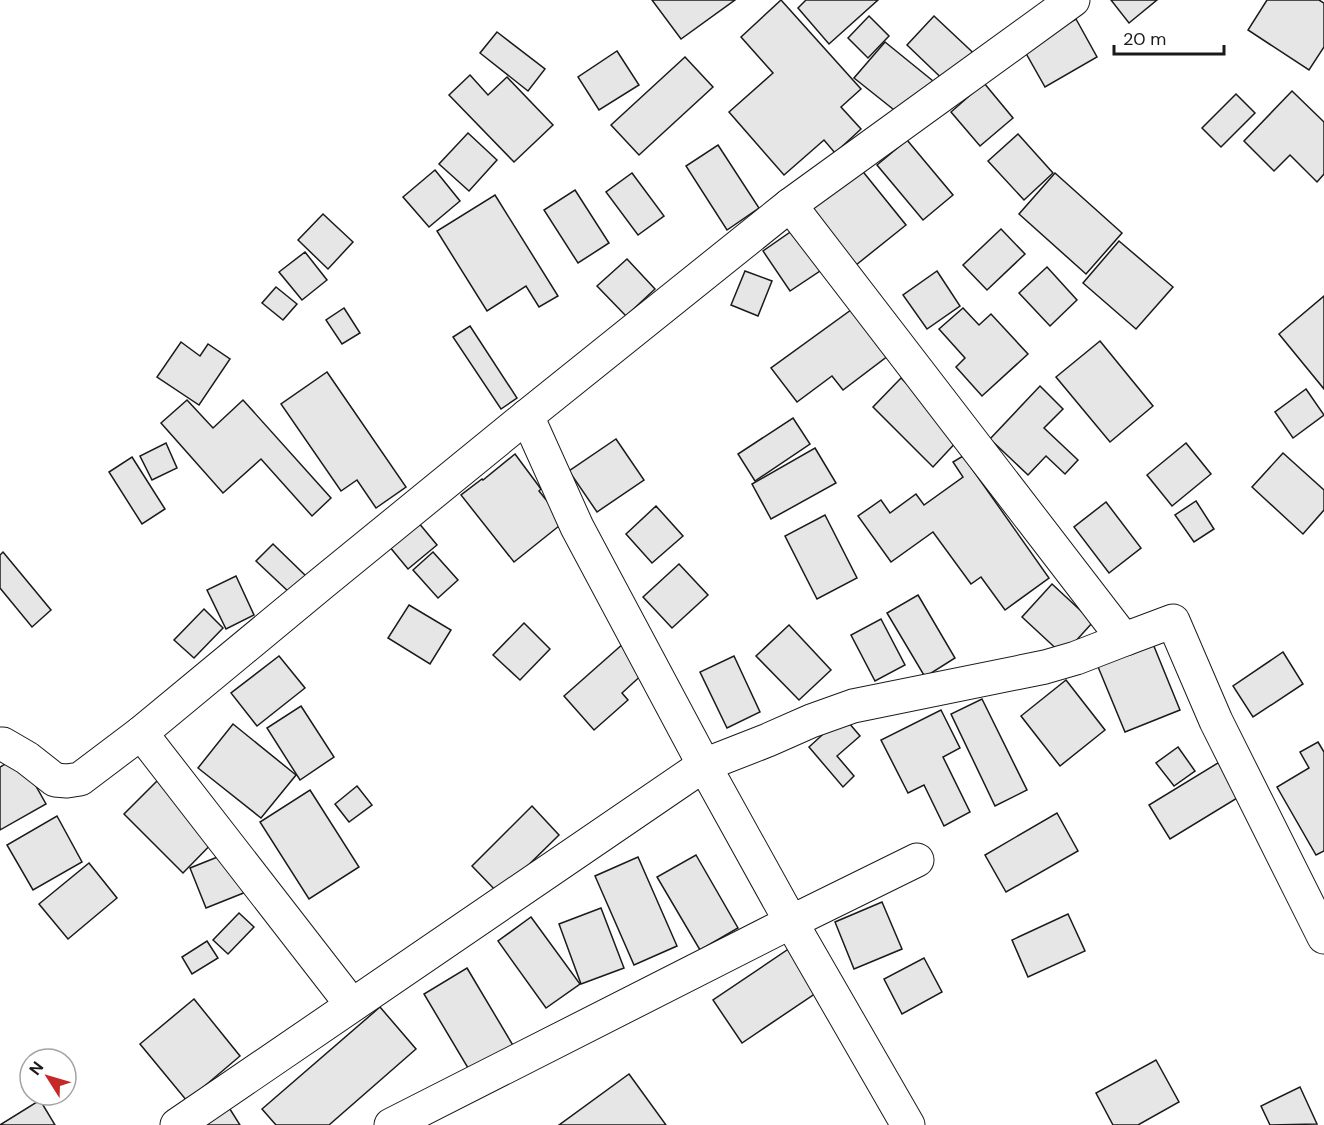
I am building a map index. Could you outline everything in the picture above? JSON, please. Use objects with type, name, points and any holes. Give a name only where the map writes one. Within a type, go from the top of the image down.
[{"type":"street","points":[[0,744],[27,758],[55,780],[80,779],[141,733],[330,576],[790,205],[1073,0]]},
{"type":"street","points":[[790,205],[1125,639]]},
{"type":"street","points":[[527,416],[577,527],[704,765],[908,1125]]},
{"type":"street","points":[[177,1125],[704,765],[811,720],[853,706],[1076,658],[1173,621],[1216,721],[1324,937]]},
{"type":"street","points":[[141,733],[352,1005]]},
{"type":"street","points":[[391,1125],[917,860]]},
{"type":"building","points":[[652,0],[735,0],[681,39]]},
{"type":"building","points":[[781,0],[861,89],[841,107],[861,129],[835,153],[824,140],[784,175],[729,112],[773,73],[741,37]]},
{"type":"building","points":[[806,0],[878,0],[829,44],[798,8]]},
{"type":"building","points":[[1111,0],[1157,0],[1129,23]]},
{"type":"building","points":[[1267,0],[1319,0],[1324,3],[1324,47],[1309,70],[1248,30]]},
{"type":"building","points":[[869,16],[889,36],[868,58],[848,38]]},
{"type":"building","points":[[934,16],[983,62],[955,91],[907,45]]},
{"type":"building","points":[[1076,19],[1097,57],[1045,87],[1023,48]]},
{"type":"building","points":[[497,32],[545,69],[528,91],[480,53]]},
{"type":"building","points":[[885,42],[938,85],[908,121],[854,78]]},
{"type":"building","points":[[617,51],[639,85],[599,110],[578,77]]},
{"type":"building","points":[[685,57],[713,87],[639,155],[611,125]]},
{"type":"building","points":[[470,75],[488,95],[507,77],[553,125],[514,162],[449,95]]},
{"type":"building","points":[[984,83],[1013,118],[980,146],[951,112]]},
{"type":"building","points":[[1292,91],[1324,122],[1324,174],[1317,182],[1290,155],[1274,171],[1244,141]]},
{"type":"building","points":[[1236,94],[1255,113],[1221,147],[1202,128]]},
{"type":"building","points":[[468,133],[497,160],[469,191],[439,164]]},
{"type":"building","points":[[1018,134],[1053,173],[1024,200],[988,161]]},
{"type":"building","points":[[907,140],[953,195],[923,220],[877,165]]},
{"type":"building","points":[[718,145],[759,208],[727,230],[686,166]]},
{"type":"building","points":[[860,168],[906,225],[856,265],[811,208]]},
{"type":"building","points":[[435,170],[460,201],[429,227],[403,197]]},
{"type":"building","points":[[632,173],[664,216],[638,235],[606,192]]},
{"type":"building","points":[[1055,173],[1122,233],[1086,274],[1019,214]]},
{"type":"building","points":[[575,190],[609,243],[578,263],[544,210]]},
{"type":"building","points":[[495,195],[558,296],[539,307],[526,286],[487,311],[437,231]]},
{"type":"building","points":[[323,214],[353,242],[328,269],[298,240]]},
{"type":"building","points":[[799,226],[826,267],[790,291],[763,251]]},
{"type":"building","points":[[1001,229],[1025,254],[987,290],[963,265]]},
{"type":"building","points":[[1119,241],[1173,287],[1136,329],[1083,283]]},
{"type":"building","points":[[305,252],[327,280],[302,300],[279,272]]},
{"type":"building","points":[[627,259],[655,289],[626,316],[597,286]]},
{"type":"building","points":[[1047,267],[1077,300],[1050,326],[1019,293]]},
{"type":"building","points":[[745,271],[772,281],[758,316],[731,305]]},
{"type":"building","points":[[937,271],[960,306],[927,329],[903,295]]},
{"type":"building","points":[[276,287],[297,304],[283,320],[262,303]]},
{"type":"building","points":[[1324,296],[1324,389],[1279,334]]},
{"type":"building","points":[[862,302],[897,349],[843,390],[832,376],[797,402],[771,368]]},
{"type":"building","points":[[344,308],[360,333],[342,344],[326,320]]},
{"type":"building","points":[[963,308],[979,325],[991,314],[1028,354],[982,396],[956,367],[965,358],[939,329]]},
{"type":"building","points":[[470,326],[517,398],[501,409],[453,337]]},
{"type":"building","points":[[1100,341],[1153,406],[1110,442],[1056,377]]},
{"type":"building","points":[[181,342],[200,356],[208,344],[230,359],[199,405],[157,377]]},
{"type":"building","points":[[327,372],[406,487],[376,508],[357,480],[341,491],[281,404]]},
{"type":"building","points":[[901,378],[961,437],[933,467],[873,407]]},
{"type":"building","points":[[1040,386],[1063,409],[1044,428],[1078,460],[1065,474],[1046,456],[1028,475],[990,439]]},
{"type":"building","points":[[1306,389],[1324,415],[1293,438],[1275,412]]},
{"type":"building","points":[[187,400],[213,428],[243,400],[331,498],[312,516],[261,459],[223,493],[161,423]]},
{"type":"building","points":[[793,418],[810,444],[755,481],[738,454]]},
{"type":"building","points":[[616,439],[644,480],[597,512],[569,471]]},
{"type":"building","points":[[166,443],[177,468],[152,480],[140,456]]},
{"type":"building","points":[[1186,443],[1211,474],[1172,506],[1147,475]]},
{"type":"building","points":[[815,448],[836,483],[771,519],[752,484]]},
{"type":"building","points":[[1283,453],[1324,490],[1324,510],[1303,534],[1252,487]]},
{"type":"building","points":[[515,454],[541,489],[539,491],[564,522],[514,562],[461,495]]},
{"type":"building","points":[[963,456],[1049,578],[1005,610],[981,577],[971,584],[933,532],[891,562],[858,516],[881,500],[890,513],[916,494],[924,505],[963,477],[953,462]]},
{"type":"building","points":[[132,457],[165,509],[142,524],[109,472]]},
{"type":"building","points":[[1196,501],[1214,529],[1194,542],[1175,515]]},
{"type":"building","points":[[1106,502],[1141,548],[1109,573],[1074,527]]},
{"type":"building","points":[[656,506],[683,536],[652,563],[626,534]]},
{"type":"building","points":[[825,515],[857,578],[817,599],[785,536]]},
{"type":"building","points":[[418,522],[437,545],[408,569],[389,546]]},
{"type":"building","points":[[273,544],[307,577],[290,593],[256,561]]},
{"type":"building","points":[[3,552],[51,610],[32,627],[0,588],[0,555]]},
{"type":"building","points":[[433,552],[458,580],[438,598],[413,570]]},
{"type":"building","points":[[679,564],[708,595],[672,628],[643,597]]},
{"type":"building","points":[[236,576],[254,615],[226,629],[207,590]]},
{"type":"building","points":[[1052,584],[1093,622],[1063,655],[1022,617]]},
{"type":"building","points":[[918,595],[955,658],[925,677],[887,613]]},
{"type":"building","points":[[409,605],[451,630],[430,664],[388,638]]},
{"type":"building","points":[[204,609],[223,628],[194,658],[174,640]]},
{"type":"building","points":[[881,619],[905,665],[875,681],[851,635]]},
{"type":"building","points":[[524,623],[550,649],[520,680],[493,655]]},
{"type":"building","points":[[789,625],[831,670],[799,700],[756,656]]},
{"type":"building","points":[[633,635],[657,661],[622,693],[628,700],[594,730],[564,696]]},
{"type":"building","points":[[1151,639],[1180,710],[1125,732],[1096,662]]},
{"type":"building","points":[[1283,652],[1303,684],[1253,717],[1233,686]]},
{"type":"building","points":[[279,656],[305,688],[257,726],[231,693]]},
{"type":"building","points":[[734,656],[760,712],[727,728],[700,672]]},
{"type":"building","points":[[1066,680],[1105,730],[1060,766],[1021,716]]},
{"type":"building","points":[[982,699],[1027,790],[995,806],[951,714]]},
{"type":"building","points":[[301,706],[334,757],[300,780],[267,728]]},
{"type":"building","points":[[941,710],[960,748],[943,757],[970,812],[944,826],[924,785],[908,793],[881,740]]},
{"type":"building","points":[[843,716],[860,736],[837,756],[854,776],[843,787],[809,747]]},
{"type":"building","points":[[233,724],[296,775],[261,818],[198,768]]},
{"type":"building","points":[[1318,742],[1324,752],[1324,851],[1316,855],[1277,787],[1309,768],[1300,752]]},
{"type":"building","points":[[1178,747],[1195,771],[1174,786],[1156,763]]},
{"type":"building","points":[[1231,755],[1252,789],[1170,839],[1149,805]]},
{"type":"building","points":[[19,756],[46,804],[0,830],[0,767]]},
{"type":"building","points":[[166,772],[224,831],[183,873],[124,814]]},
{"type":"building","points":[[357,786],[372,805],[349,822],[335,804]]},
{"type":"building","points":[[310,790],[359,867],[309,899],[260,822]]},
{"type":"building","points":[[532,806],[559,835],[499,894],[472,866]]},
{"type":"building","points":[[1057,813],[1078,851],[1006,892],[985,855]]},
{"type":"building","points":[[57,816],[82,862],[33,890],[7,845]]},
{"type":"building","points":[[235,850],[251,890],[206,908],[190,868]]},
{"type":"building","points":[[696,855],[738,928],[700,950],[657,877]]},
{"type":"building","points":[[638,857],[677,946],[634,965],[595,876]]},
{"type":"building","points":[[89,863],[117,898],[68,939],[39,904]]},
{"type":"building","points":[[882,902],[902,949],[854,969],[835,922]]},
{"type":"building","points":[[601,908],[624,968],[581,984],[559,924]]},
{"type":"building","points":[[239,913],[254,927],[228,954],[213,940]]},
{"type":"building","points":[[1068,914],[1085,951],[1028,977],[1012,940]]},
{"type":"building","points":[[531,917],[580,984],[546,1008],[498,941]]},
{"type":"building","points":[[207,941],[218,958],[192,974],[182,957]]},
{"type":"building","points":[[790,948],[819,991],[742,1043],[713,1000]]},
{"type":"building","points":[[924,958],[942,992],[902,1014],[884,979]]},
{"type":"building","points":[[467,968],[514,1047],[471,1073],[424,994]]},
{"type":"building","points":[[194,999],[240,1056],[187,1101],[140,1044]]},
{"type":"building","points":[[380,1007],[416,1049],[329,1125],[276,1125],[262,1109]]},
{"type":"building","points":[[1156,1060],[1179,1102],[1138,1125],[1113,1125],[1096,1093]]},
{"type":"building","points":[[629,1074],[666,1125],[559,1125]]},
{"type":"building","points":[[1300,1087],[1317,1124],[1270,1125],[1261,1106]]},
{"type":"building","points":[[228,1106],[240,1125],[197,1125]]},
{"type":"building","points":[[29,1107],[44,1107],[55,1125],[0,1125]]}]
